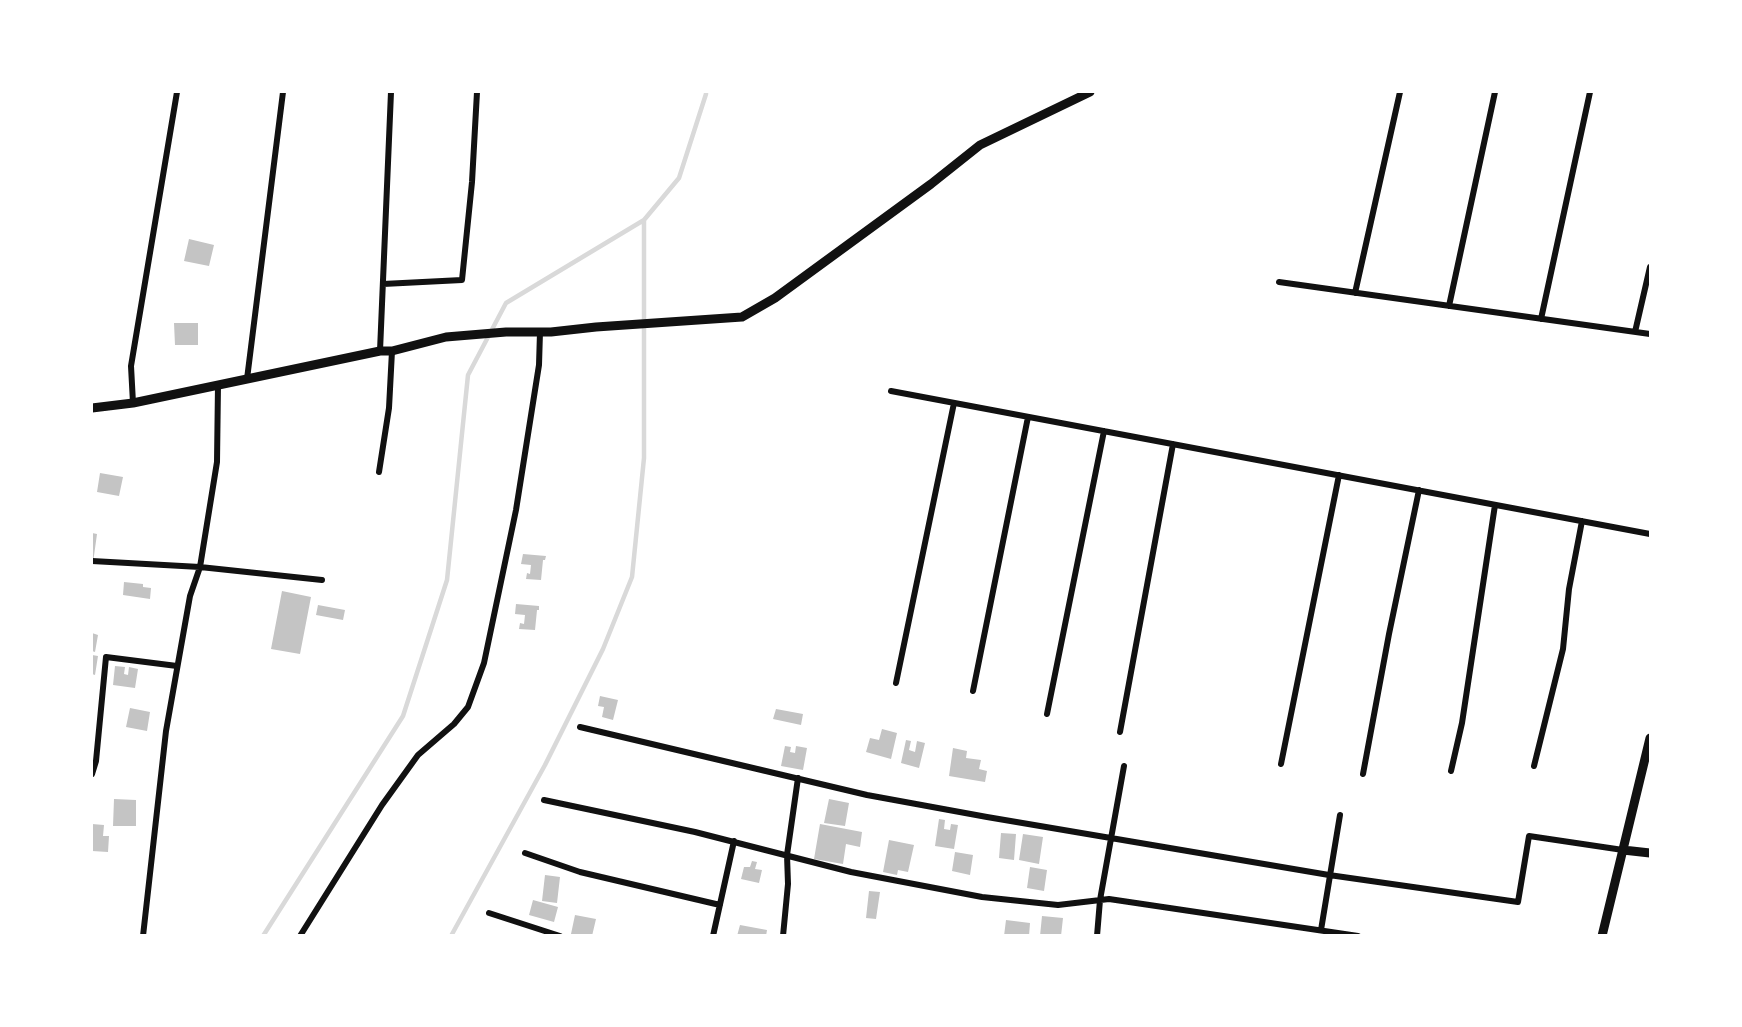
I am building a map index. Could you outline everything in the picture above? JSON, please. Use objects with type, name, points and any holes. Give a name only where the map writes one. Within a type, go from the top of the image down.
[{"type":"street","points":[[133,403],[130,366],[177,92]]},
{"type":"street","points":[[247,379],[283,92]]},
{"type":"street","points":[[380,351],[391,92]]},
{"type":"street","points":[[383,284],[462,280],[472,182],[477,92]]},
{"type":"street","points":[[92,408],[133,403],[380,351],[392,351],[446,337],[742,317],[776,298],[931,184],[980,145],[1090,92]]},
{"type":"street","points":[[1355,294],[1400,92]]},
{"type":"street","points":[[1449,306],[1495,92]]},
{"type":"street","points":[[1541,319],[1590,92]]},
{"type":"street","points":[[1635,332],[1650,267]]},
{"type":"street","points":[[1279,282],[1650,334]]},
{"type":"street","points":[[300,936],[382,805],[418,755],[454,724],[468,707],[484,663],[516,510],[539,365],[540,332]]},
{"type":"street","points":[[379,472],[389,408],[392,351]]},
{"type":"street","points":[[143,936],[166,730],[190,596],[200,567],[217,462],[218,385]]},
{"type":"street","points":[[891,391],[1650,534]]},
{"type":"street","points":[[896,683],[954,403]]},
{"type":"street","points":[[973,691],[1028,417]]},
{"type":"street","points":[[1047,714],[1104,431]]},
{"type":"street","points":[[1120,732],[1173,444]]},
{"type":"street","points":[[1281,764],[1339,475]]},
{"type":"street","points":[[1363,774],[1419,490]]},
{"type":"street","points":[[1451,771],[1462,723],[1494,505]]},
{"type":"street","points":[[1534,766],[1563,648],[1569,589],[1582,521]]},
{"type":"street","points":[[92,561],[200,567],[322,580]]},
{"type":"street","points":[[92,774],[96,761],[106,657],[177,666]]},
{"type":"street","points":[[580,727],[878,797],[1329,875],[1518,902],[1529,836],[1650,853]]},
{"type":"street","points":[[1602,936],[1650,738]]},
{"type":"street","points":[[1097,936],[1100,900],[1124,766]]},
{"type":"street","points":[[783,936],[788,884],[787,855],[798,778]]},
{"type":"street","points":[[544,800],[734,841],[851,872],[982,897],[1058,904],[1109,899],[1358,936]]},
{"type":"street","points":[[1321,930],[1340,815]]},
{"type":"street","points":[[713,936],[734,841]]},
{"type":"street","points":[[525,853],[580,872],[720,905]]},
{"type":"street","points":[[489,913],[560,936]]},
{"type":"building","points":[[189,239],[214,245],[209,266],[184,261]]},
{"type":"building","points":[[174,323],[198,323],[198,345],[175,345]]},
{"type":"building","points":[[100,473],[123,477],[119,496],[97,492]]},
{"type":"building","points":[[92,533],[97,534],[93,563],[92,563]]},
{"type":"building","points":[[523,554],[546,556],[543,560],[541,580],[526,579],[527,573],[530,574],[531,565],[521,564]]},
{"type":"building","points":[[124,582],[143,584],[143,587],[151,588],[150,599],[123,595]]},
{"type":"building","points":[[282,591],[311,597],[300,654],[271,649]]},
{"type":"building","points":[[516,604],[539,606],[535,630],[519,629],[520,623],[524,624],[525,615],[515,614]]},
{"type":"building","points":[[318,605],[345,610],[343,620],[316,615]]},
{"type":"building","points":[[92,633],[98,635],[95,652],[92,651]]},
{"type":"building","points":[[92,655],[98,656],[95,675],[92,674]]},
{"type":"building","points":[[115,666],[125,667],[124,674],[128,675],[129,667],[138,669],[135,688],[113,685]]},
{"type":"building","points":[[600,696],[618,700],[613,720],[602,717],[604,707],[598,706]]},
{"type":"building","points":[[130,708],[150,712],[147,731],[126,727]]},
{"type":"building","points":[[776,709],[803,714],[801,725],[773,719]]},
{"type":"building","points":[[882,729],[897,733],[891,759],[866,752],[870,738],[879,740]]},
{"type":"building","points":[[906,740],[911,741],[909,750],[915,752],[917,741],[925,743],[919,768],[901,763]]},
{"type":"building","points":[[785,746],[791,747],[790,752],[795,753],[796,746],[807,748],[803,770],[781,766]]},
{"type":"building","points":[[953,748],[967,751],[966,758],[981,760],[979,769],[987,771],[985,782],[949,776]]},
{"type":"building","points":[[114,799],[136,800],[136,826],[113,826]]},
{"type":"building","points":[[829,799],[849,803],[845,826],[824,823]]},
{"type":"building","points":[[939,819],[945,820],[944,829],[950,830],[951,824],[958,825],[954,849],[935,846]]},
{"type":"building","points":[[92,824],[104,825],[103,836],[109,836],[108,852],[92,851]]},
{"type":"building","points":[[820,824],[862,832],[860,847],[846,844],[843,864],[814,859]]},
{"type":"building","points":[[1001,833],[1016,834],[1014,860],[999,858]]},
{"type":"building","points":[[1023,834],[1043,837],[1039,864],[1019,860]]},
{"type":"building","points":[[889,840],[914,845],[908,872],[898,870],[897,875],[883,872]]},
{"type":"building","points":[[955,852],[973,855],[970,875],[952,871]]},
{"type":"building","points":[[752,861],[757,862],[755,869],[762,870],[759,883],[741,879],[744,867],[750,867]]},
{"type":"building","points":[[1030,867],[1047,870],[1044,891],[1027,888]]},
{"type":"building","points":[[545,875],[560,877],[557,903],[542,901]]},
{"type":"building","points":[[869,891],[880,892],[876,919],[866,918]]},
{"type":"building","points":[[533,900],[558,907],[554,922],[529,915]]},
{"type":"building","points":[[575,915],[596,919],[592,936],[571,934]]},
{"type":"building","points":[[1042,916],[1063,918],[1061,936],[1040,936]]},
{"type":"building","points":[[1006,920],[1030,923],[1029,936],[1004,936]]},
{"type":"building","points":[[740,925],[767,930],[766,936],[737,936]]},
{"type":"waterway","points":[[451,936],[545,765],[603,649],[632,577],[644,458],[644,220],[679,178],[706,92]]},
{"type":"waterway","points":[[263,936],[403,716],[447,580],[468,375],[506,303],[644,220]]}]
